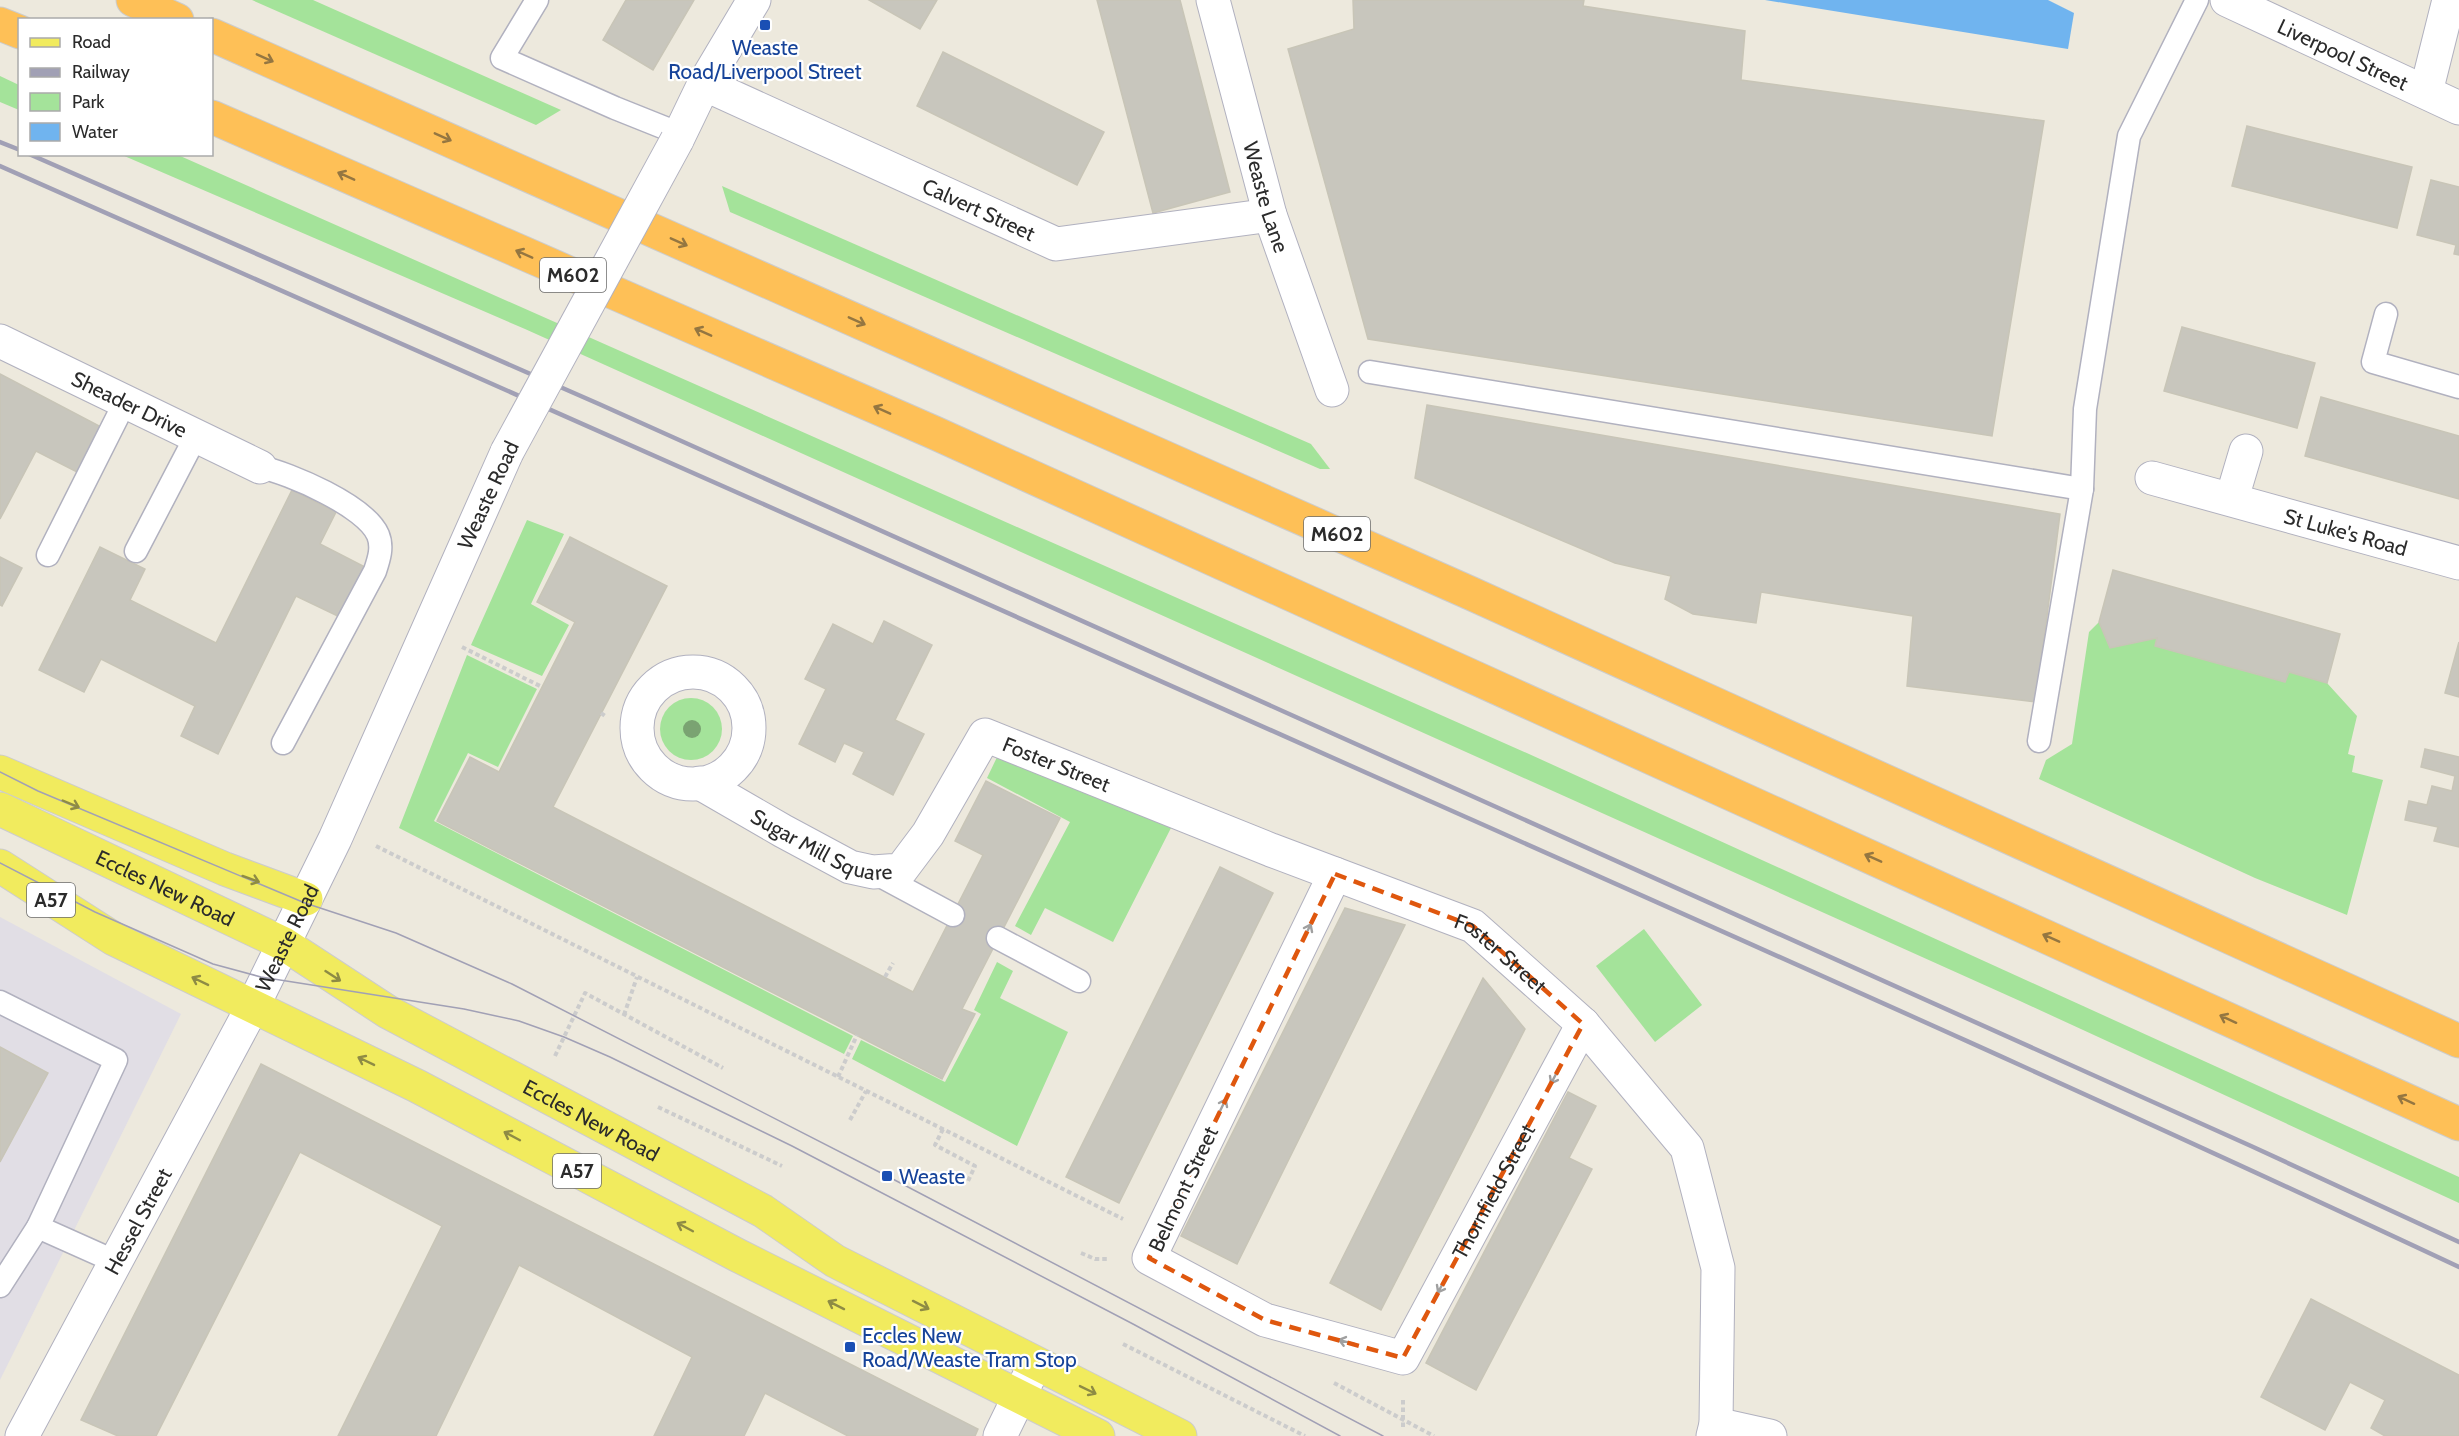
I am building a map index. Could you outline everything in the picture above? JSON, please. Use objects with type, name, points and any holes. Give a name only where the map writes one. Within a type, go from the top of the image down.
[{"type":"highway","points":[[133,0],[173,18]]},
{"type":"highway","points":[[0,24],[18,31]]},
{"type":"highway","name":"M602","points":[[213,35],[1459,588],[2459,1041]]},
{"type":"highway","name":"M602","points":[[213,117],[935,433],[2459,1124]]},
{"type":"main road","points":[[0,772],[225,869],[306,899]]},
{"type":"main road","name":"Eccles New Road","points":[[0,809],[284,944],[388,1012],[763,1210],[835,1261],[1180,1436]]},
{"type":"main road","name":"A57","points":[[0,866],[101,933],[417,1086],[737,1255],[1098,1436]]},
{"type":"street","name":"Weaste Road","points":[[253,1006],[340,828],[425,632],[507,452],[678,137],[704,84],[754,0]]},
{"type":"street","name":"Weaste Lane","points":[[1213,0],[1270,214],[1332,390]]},
{"type":"street","name":"Liverpool Street","points":[[2227,0],[2459,108]]},
{"type":"street","points":[[2426,92],[2449,0]]},
{"type":"street","name":"Calvert Street","points":[[704,84],[1056,244],[1270,214]]},
{"type":"street","name":"Sheader Drive","points":[[0,341],[260,467]]},
{"type":"street","points":[[2232,498],[2246,451]]},
{"type":"street","name":"St Luke's Road","points":[[2152,478],[2232,498],[2459,562]]},
{"type":"street","name":"Sugar Mill Square","points":[[700,783],[850,867],[873,872],[902,870],[928,834],[985,735]]},
{"type":"street","name":"Foster Street","points":[[985,735],[1335,874],[1473,926],[1582,1024],[1687,1148],[1718,1268],[1714,1430]]},
{"type":"street","name":"Belmont Street","points":[[1335,874],[1149,1258],[1265,1320],[1403,1358]]},
{"type":"street","name":"Hessel Street","points":[[22,1436],[253,1006]]},
{"type":"street","name":"Thornfield Street","points":[[1403,1358],[1582,1024]]},
{"type":"street","points":[[1000,1436],[1035,1364]]},
{"type":"street","points":[[1714,1430],[1770,1436]]},
{"type":"lane","points":[[537,0],[502,58],[678,137]]},
{"type":"lane","points":[[2039,741],[2082,489],[2085,409],[2128,136],[2197,0]]},
{"type":"lane","points":[[2386,314],[2373,362],[2459,387]]},
{"type":"lane","points":[[1370,372],[2082,489]]},
{"type":"lane","points":[[48,555],[125,402]]},
{"type":"lane","points":[[136,551],[196,436]]},
{"type":"lane","points":[[260,467],[280,471],[352,507],[368,520],[379,535],[381,554],[375,571],[283,743]]},
{"type":"lane","points":[[873,872],[953,915]]},
{"type":"lane","points":[[998,938],[1079,981]]},
{"type":"lane","points":[[0,1002],[116,1060],[38,1227],[0,1286]]},
{"type":"lane","points":[[38,1227],[114,1261]]},
{"type":"path","points":[[425,632],[484,657],[543,687]]},
{"type":"path","points":[[340,828],[1159,1237]]},
{"type":"path","points":[[885,977],[893,963]]},
{"type":"path","points":[[624,1015],[637,977]]},
{"type":"path","points":[[555,1057],[585,993],[723,1068]]},
{"type":"path","points":[[838,1077],[857,1035]]},
{"type":"path","points":[[850,1120],[866,1091]]},
{"type":"path","points":[[943,1129],[935,1145],[975,1166],[968,1182]]},
{"type":"path","points":[[1081,1252],[1095,1259]]},
{"type":"path","points":[[1123,1344],[1305,1436]]},
{"type":"path","points":[[1403,1418],[1434,1436]]},
{"type":"highlighted area","points":[[1335,874],[1473,926],[1583,1024],[1403,1358],[1265,1320],[1149,1258]]},
{"type":"shaded area","points":[[0,917],[181,1014],[0,1380]]},
{"type":"green space","points":[[252,0],[313,0],[561,110],[536,125]]},
{"type":"green space","points":[[0,76],[18,85],[18,110],[0,102]]},
{"type":"green space","points":[[124,156],[180,156],[1529,754],[2459,1177],[2459,1203],[2020,1001],[525,329]]},
{"type":"green space","points":[[722,186],[1311,444],[1330,469],[1320,469],[730,212]]},
{"type":"green space","points":[[527,520],[564,534],[531,604],[569,625],[542,676],[471,645]]},
{"type":"green space","points":[[2099,622],[2157,638],[2155,646],[2285,682],[2289,672],[2327,683],[2357,716],[2348,754],[2355,756],[2352,772],[2383,780],[2347,915],[2255,878],[2039,779],[2046,760],[2072,744],[2089,632]]},
{"type":"green space","points":[[467,655],[537,689],[498,767],[468,753],[434,821],[853,1036],[844,1054],[399,828]]},
{"type":"green space","points":[[691,698],[708,703],[713,707],[717,712],[722,729],[717,746],[713,751],[708,755],[691,760],[674,755],[669,751],[665,746],[660,729],[665,712],[669,707],[674,703]]},
{"type":"green space","points":[[999,753],[1173,824],[1113,942],[1045,908],[1031,935],[1015,926],[1070,822],[987,778]]},
{"type":"green space","points":[[1644,929],[1702,1005],[1655,1042],[1596,966]]},
{"type":"green space","points":[[997,962],[1013,971],[1000,998],[1068,1032],[1017,1146],[852,1059],[861,1040],[945,1082],[981,1014],[974,1010]]},
{"type":"water","points":[[1765,0],[2048,0],[2074,13],[2068,49]]},
{"type":"building","points":[[626,0],[694,0],[653,70],[603,40]]},
{"type":"building","points":[[869,0],[937,0],[920,29]]},
{"type":"building","points":[[1097,0],[1180,0],[1230,192],[1153,213]]},
{"type":"building","points":[[1353,0],[1584,0],[1583,6],[1745,31],[1741,80],[2044,121],[1992,436],[1368,339],[1288,49],[1354,29]]},
{"type":"building","points":[[943,52],[1104,132],[1077,185],[917,106]]},
{"type":"building","points":[[2247,126],[2412,167],[2397,228],[2232,186]]},
{"type":"building","points":[[2431,180],[2459,187],[2459,255],[2454,254],[2456,245],[2417,235]]},
{"type":"building","points":[[2182,327],[2315,363],[2297,428],[2164,391]]},
{"type":"building","points":[[0,374],[105,429],[81,474],[36,451],[0,519]]},
{"type":"building","points":[[2321,397],[2459,436],[2459,499],[2305,456]]},
{"type":"building","points":[[1427,405],[2060,514],[2036,702],[1907,686],[1913,616],[1761,592],[1756,623],[1693,614],[1665,599],[1671,576],[1615,563],[1415,478]]},
{"type":"building","points":[[292,490],[336,512],[320,544],[369,569],[344,619],[296,596],[218,754],[181,736],[195,706],[101,659],[84,692],[39,670],[100,547],[145,569],[130,600],[216,643]]},
{"type":"building","points":[[570,537],[667,586],[553,807],[913,992],[983,855],[955,841],[986,781],[1060,818],[962,1009],[975,1014],[942,1079],[437,821],[470,757],[499,772],[575,622],[537,602]]},
{"type":"building","points":[[0,557],[22,568],[2,606],[0,605]]},
{"type":"building","points":[[2113,570],[2340,634],[2327,683],[2289,672],[2285,682],[2155,646],[2157,638],[2110,648],[2099,622]]},
{"type":"building","points":[[884,621],[932,645],[895,720],[924,734],[893,795],[853,774],[864,752],[844,743],[835,762],[799,744],[826,689],[805,679],[833,624],[873,644]]},
{"type":"building","points":[[2459,642],[2459,697],[2445,693]]},
{"type":"building","points":[[2425,749],[2459,757],[2459,847],[2434,841],[2438,827],[2405,820],[2409,801],[2427,805],[2432,786],[2452,791],[2455,776],[2421,767]]},
{"type":"building","points":[[1220,867],[1273,893],[1119,1203],[1066,1177]]},
{"type":"building","points":[[1345,908],[1405,925],[1237,1264],[1181,1236]]},
{"type":"building","points":[[1483,978],[1525,1029],[1381,1310],[1330,1283]]},
{"type":"building","points":[[0,1047],[48,1073],[0,1162]]},
{"type":"building","points":[[261,1064],[978,1429],[975,1436],[848,1436],[765,1393],[744,1436],[654,1436],[692,1357],[519,1265],[436,1436],[338,1436],[442,1226],[300,1152],[156,1436],[118,1436],[81,1420]]},
{"type":"building","points":[[1568,1092],[1596,1106],[1569,1158],[1592,1169],[1476,1390],[1426,1363]]},
{"type":"building","points":[[2311,1299],[2459,1375],[2459,1436],[2385,1436],[2371,1428],[2385,1400],[2350,1382],[2325,1430],[2261,1397]]},
{"type":"tram line","points":[[0,772],[38,791],[305,903],[396,933],[512,984],[887,1176],[1383,1436]]},
{"type":"tram line","points":[[0,863],[95,912],[213,964],[261,977],[464,1009],[519,1021],[564,1037],[792,1146],[1133,1324],[1340,1436]]},
{"type":"railway","points":[[0,142],[18,149]]},
{"type":"railway","points":[[34,156],[599,404],[2251,1146],[2459,1242]]},
{"type":"railway","points":[[0,166],[1812,972],[2201,1147],[2459,1267]]},
{"type":"place","name":"Weaste Road/Liverpool Street","points":[[765,25]]},
{"type":"place","name":"Weaste","points":[[887,1176]]},
{"type":"place","name":"Eccles New Road/Weaste Tram Stop","points":[[850,1347]]}]
